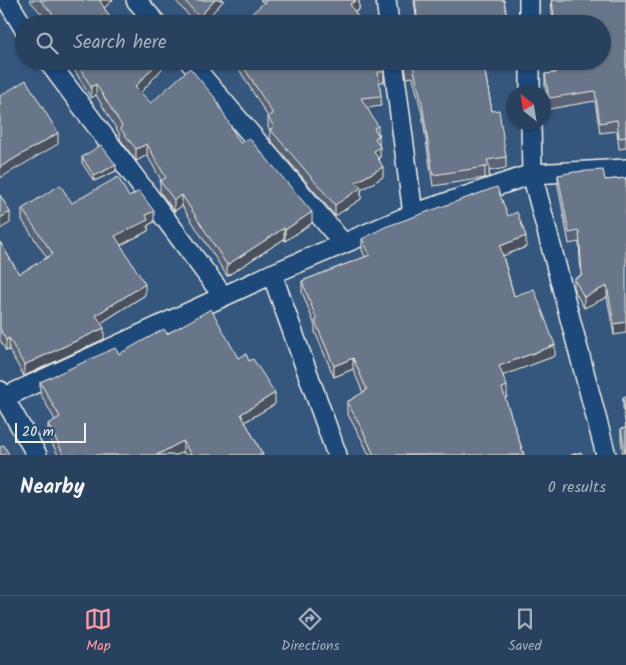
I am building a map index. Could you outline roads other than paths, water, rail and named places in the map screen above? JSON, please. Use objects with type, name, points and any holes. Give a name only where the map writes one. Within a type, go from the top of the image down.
[{"type":"street","points":[[7,0],[16,15]]},
{"type":"street","points":[[136,0],[149,15]]},
{"type":"street","points":[[386,0],[388,15]]},
{"type":"street","points":[[529,0],[530,15]]},
{"type":"street","points":[[55,70],[223,296]]},
{"type":"street","points":[[197,70],[343,243]]},
{"type":"street","points":[[395,70],[413,214]]},
{"type":"street","points":[[530,70],[530,85]]},
{"type":"street","points":[[531,130],[532,174],[606,455]]},
{"type":"street","points":[[37,455],[2,394],[272,274],[413,214],[532,174],[626,170]]},
{"type":"street","points":[[272,274],[337,455]]}]
